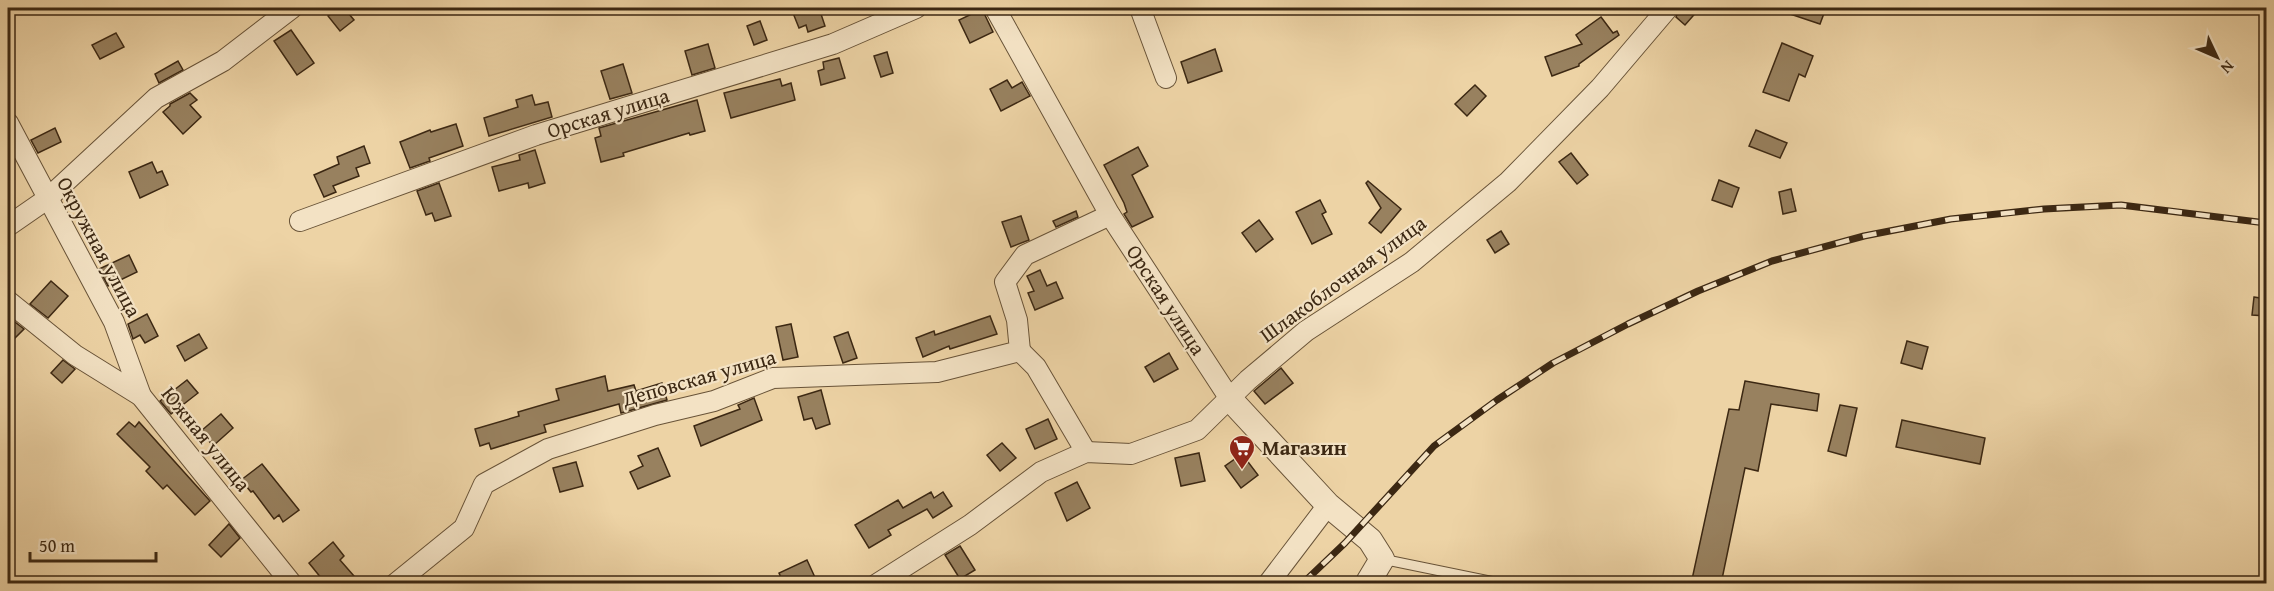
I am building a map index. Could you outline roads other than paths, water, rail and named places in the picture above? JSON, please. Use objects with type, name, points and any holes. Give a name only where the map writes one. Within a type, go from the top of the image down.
[{"type":"street","points":[[8,226],[47,199],[156,98],[223,62],[292,8]]},
{"type":"street","name":"Орская улица","points":[[300,221],[536,135],[833,44],[916,8]]},
{"type":"street","name":"Орская улица","points":[[995,8],[1110,215],[1230,399],[1328,505],[1370,540],[1382,559]]},
{"type":"street","points":[[1140,8],[1166,78]]},
{"type":"street","name":"Шлакоблочная улица","points":[[877,584],[970,525],[1041,472],[1086,452],[1131,454],[1197,430],[1248,380],[1306,331],[1412,262],[1508,182],[1600,88],[1668,8]]},
{"type":"street","name":"Окружная улица","points":[[8,123],[114,322],[141,396]]},
{"type":"street","points":[[1086,452],[1036,367],[1020,351],[1017,320],[1005,282],[1025,255],[1110,215]]},
{"type":"street","name":"Южная улица","points":[[8,301],[75,355],[141,396],[292,584]]},
{"type":"street","name":"Деповская улица","points":[[395,584],[464,528],[484,484],[548,449],[655,415],[714,401],[773,378],[937,372],[1020,351]]},
{"type":"street","points":[[1268,584],[1328,505]]},
{"type":"street","points":[[1367,584],[1382,559]]},
{"type":"lane","points":[[1382,559],[1504,584]]},
{"type":"railway","points":[[1302,584],[1345,543],[1434,446],[1497,400],[1553,363],[1628,324],[1698,291],[1772,261],[1864,236],[1951,219],[2044,209],[2121,205],[2266,223]]},
{"type":"railway","points":[[8,579],[12,584]]},
{"type":"place","name":"Магазин","points":[[1242,471]]}]
